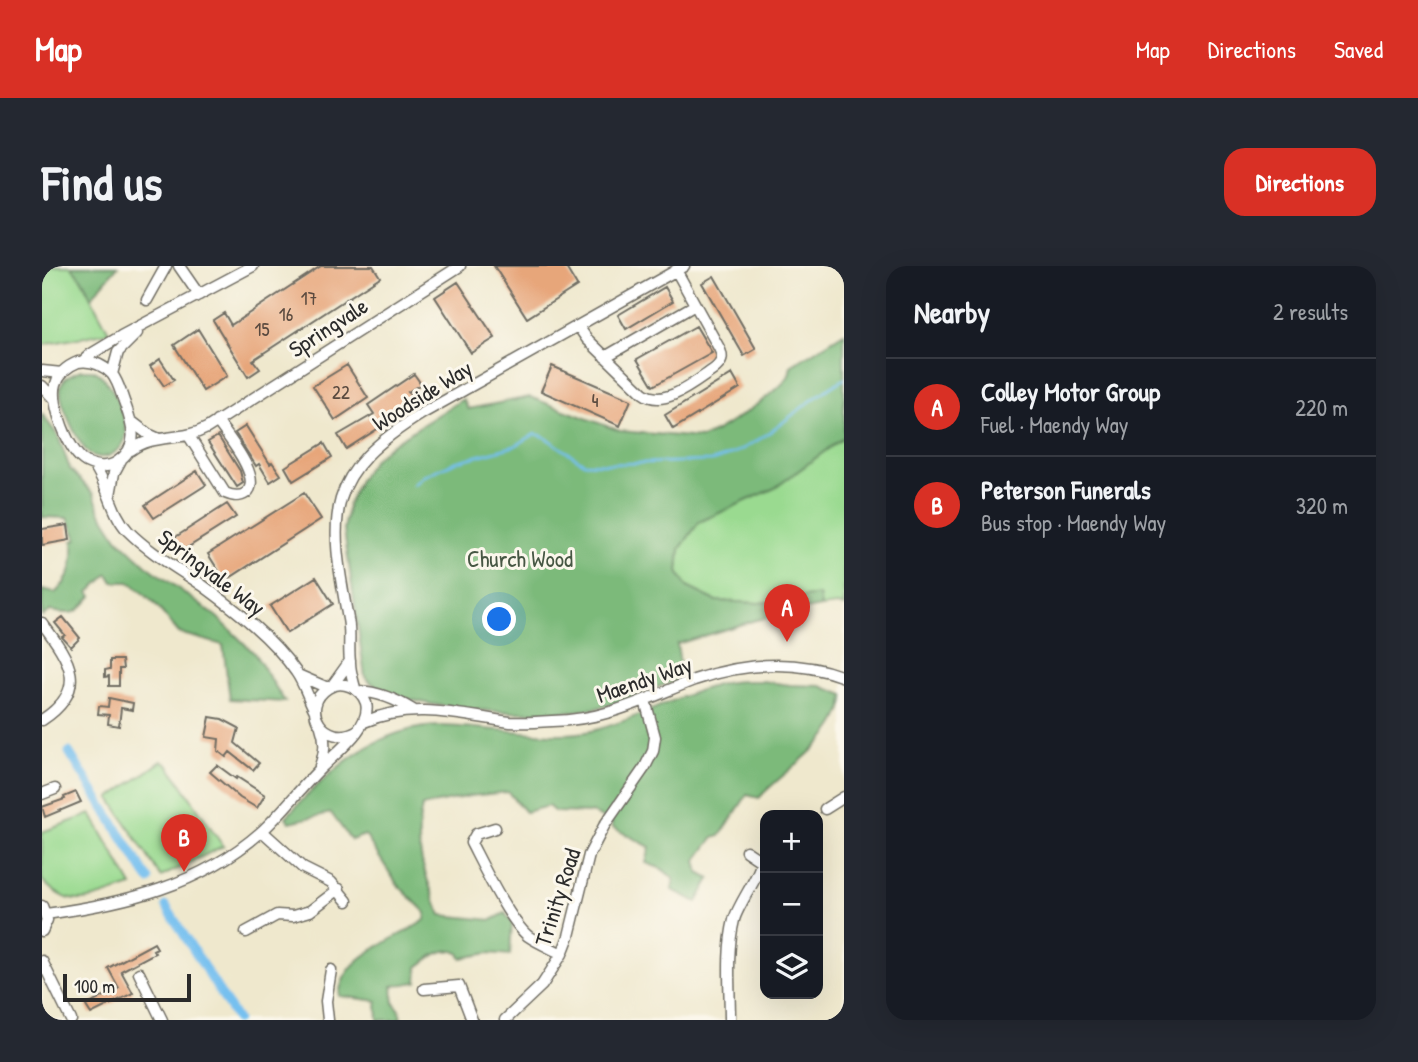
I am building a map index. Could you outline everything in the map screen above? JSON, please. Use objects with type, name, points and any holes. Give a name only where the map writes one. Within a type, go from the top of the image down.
[{"type":"street","points":[[147,300],[166,266]]},
{"type":"street","points":[[180,266],[199,295]]},
{"type":"street","points":[[121,460],[104,467],[81,459],[74,451],[55,400],[56,383],[62,373],[121,336],[253,266]]},
{"type":"street","name":"Springvale","points":[[131,450],[141,442],[189,436],[217,421],[460,266]]},
{"type":"street","name":"Woodside Way","points":[[357,690],[349,661],[349,623],[340,576],[336,531],[340,502],[352,472],[373,448],[397,429],[578,326],[680,268],[695,305],[721,351],[722,362],[709,373],[668,397],[661,400],[649,397],[587,339],[578,326]]},
{"type":"street","points":[[605,357],[695,305]]},
{"type":"street","points":[[110,496],[114,473],[131,450],[134,433],[113,374],[116,358],[124,344],[157,318]]},
{"type":"street","points":[[83,361],[101,365],[113,374]]},
{"type":"street","points":[[42,371],[62,373]]},
{"type":"street","points":[[42,386],[55,400]]},
{"type":"street","points":[[131,421],[158,438]]},
{"type":"street","points":[[189,436],[225,493],[234,496],[245,494],[251,485],[251,474],[217,421]]},
{"type":"street","name":"Springvale Way","points":[[94,465],[103,478],[114,509],[127,529],[151,550],[239,614],[284,656],[298,674],[315,711]]},
{"type":"street","points":[[42,624],[60,650],[70,670],[72,681],[62,706],[42,720]]},
{"type":"street","points":[[319,770],[324,756],[325,738],[315,711],[318,698],[330,687],[349,661]]},
{"type":"street","name":"Maendy Way","points":[[321,726],[327,732],[343,736],[386,713],[412,710],[508,722],[556,721],[600,716],[703,677],[767,664],[800,665],[844,677]]},
{"type":"street","name":"Springvale Way","points":[[298,674],[330,687]]},
{"type":"street","name":"Maendy Way","points":[[330,687],[348,685],[403,704],[412,710]]},
{"type":"street","points":[[357,690],[367,708],[361,726]]},
{"type":"street","name":"Trinity Road","points":[[505,1020],[542,985],[562,954],[589,855],[604,826],[653,751],[655,737],[645,700]]},
{"type":"street","name":"Maendy Way","points":[[42,931],[45,926],[44,910],[109,904],[161,890],[211,869],[262,831],[361,726]]},
{"type":"street","points":[[42,794],[55,789]]},
{"type":"street","points":[[825,809],[844,797]]},
{"type":"street","points":[[495,828],[475,834],[471,843],[514,918],[528,935],[562,954]]},
{"type":"street","points":[[262,831],[303,868],[331,882],[347,901]]},
{"type":"street","points":[[730,1020],[730,941],[734,918],[746,891],[762,866],[761,861],[746,851]]},
{"type":"street","points":[[246,932],[277,915],[293,916],[310,911],[339,889]]},
{"type":"street","points":[[42,961],[71,1020]]},
{"type":"street","points":[[328,1020],[326,1001],[331,970]]},
{"type":"street","points":[[139,974],[162,1020]]},
{"type":"street","points":[[424,989],[459,986],[472,1020]]},
{"type":"green space","points":[[42,266],[71,266],[76,269],[109,332],[42,345]]},
{"type":"green space","points":[[71,266],[118,266],[91,298],[84,282]]},
{"type":"green space","name":"Church Wood","points":[[844,333],[844,437],[775,488],[699,522],[680,549],[678,572],[687,587],[716,601],[759,603],[819,595],[821,607],[756,620],[677,644],[682,678],[622,701],[585,710],[503,712],[436,705],[382,689],[365,677],[344,530],[348,505],[359,480],[374,459],[392,444],[463,399],[468,409],[530,397],[620,431],[701,438],[748,411],[783,383],[789,376],[791,366]]},
{"type":"green space","points":[[81,370],[92,370],[105,380],[124,418],[125,440],[118,450],[108,456],[96,456],[85,449],[62,401],[62,383]]},
{"type":"green space","points":[[42,414],[58,436],[70,469],[94,494],[100,511],[117,538],[146,565],[217,617],[254,653],[285,702],[230,699],[223,645],[179,633],[154,603],[137,588],[129,582],[113,582],[108,574],[89,592],[92,596],[78,610],[70,613],[50,611],[42,616],[42,590],[55,593],[65,582],[72,563],[73,541],[77,539],[68,518],[42,517]]},
{"type":"green space","points":[[844,437],[844,606],[821,607],[819,595],[759,603],[716,601],[687,587],[678,572],[680,549],[699,522],[775,488]]},
{"type":"green space","points":[[734,681],[821,686],[844,695],[841,710],[834,725],[811,751],[759,798],[747,795],[720,836],[713,838],[696,861],[699,873],[710,879],[697,902],[672,890],[674,879],[662,869],[646,863],[650,847],[612,827],[612,823],[593,813],[555,812],[548,806],[525,812],[508,792],[470,796],[422,806],[419,835],[422,862],[441,915],[492,920],[505,913],[512,923],[510,955],[489,953],[461,958],[459,953],[448,951],[432,957],[418,967],[417,982],[392,986],[394,1003],[399,1009],[401,1020],[378,1020],[377,1001],[339,996],[343,981],[360,959],[425,920],[426,913],[397,884],[365,835],[351,840],[331,813],[290,822],[286,817],[337,768],[375,743],[418,728],[450,726],[564,734],[585,732],[612,725],[708,687]]},
{"type":"green space","points":[[162,761],[169,766],[223,846],[161,877],[110,798]]},
{"type":"green space","points":[[91,814],[132,886],[95,898],[74,900],[64,897],[42,880],[42,832]]},
{"type":"building","points":[[321,266],[373,266],[380,277],[253,360],[260,369],[248,377],[213,320],[224,313],[231,325]]},
{"type":"building","points":[[494,266],[565,266],[577,286],[527,318]]},
{"type":"building","points":[[714,276],[756,349],[744,356],[702,283]]},
{"type":"building","points":[[458,282],[495,338],[471,353],[435,297]]},
{"type":"building","points":[[665,287],[673,301],[626,329],[618,315]]},
{"type":"building","points":[[696,326],[712,353],[653,386],[637,359]]},
{"type":"building","points":[[198,329],[227,376],[203,391],[174,345]]},
{"type":"building","points":[[160,359],[174,380],[164,386],[150,366]]},
{"type":"building","points":[[347,365],[368,398],[335,420],[313,386]]},
{"type":"building","points":[[552,366],[631,400],[620,426],[541,391]]},
{"type":"building","points":[[414,374],[421,384],[408,392],[412,397],[402,403],[407,410],[346,449],[338,435],[374,414],[368,405]]},
{"type":"building","points":[[732,374],[740,388],[673,429],[665,415]]},
{"type":"building","points":[[246,426],[270,464],[272,462],[281,475],[270,482],[235,433]]},
{"type":"building","points":[[218,436],[240,471],[243,483],[237,487],[208,442]]},
{"type":"building","points":[[324,443],[332,457],[293,481],[285,467]]},
{"type":"building","points":[[197,471],[206,485],[154,518],[145,505]]},
{"type":"building","points":[[304,493],[321,519],[225,581],[208,554]]},
{"type":"building","points":[[227,504],[236,517],[182,551],[174,538]]},
{"type":"building","points":[[68,525],[70,540],[42,545],[42,529]]},
{"type":"building","points":[[316,577],[333,604],[287,633],[270,606]]},
{"type":"building","points":[[63,617],[80,638],[71,647],[55,623]]},
{"type":"building","points":[[110,660],[122,660],[119,686],[109,686],[109,676],[105,677],[105,670],[110,669]]},
{"type":"building","points":[[109,698],[133,703],[132,710],[121,708],[119,726],[108,724],[109,715],[98,714],[99,706],[108,707]]},
{"type":"building","points":[[210,717],[222,719],[239,728],[235,743],[259,763],[253,770],[230,752],[226,757],[218,751],[219,739],[206,737]]},
{"type":"building","points":[[217,765],[265,795],[257,808],[240,798],[210,772]]},
{"type":"building","points":[[76,792],[81,802],[45,817],[42,807]]},
{"type":"building","points":[[154,943],[157,948],[153,950],[155,953],[121,971],[133,993],[91,1014],[86,1006],[119,988],[108,968]]},
{"type":"waterway","points":[[413,485],[424,476],[455,462],[515,446],[535,434],[543,436],[584,463],[712,461],[749,446],[844,379]]},
{"type":"waterway","points":[[69,752],[149,880]]},
{"type":"waterway","points":[[166,906],[237,1020]]},
{"type":"place","name":"Colley Motor Group","points":[[787,642]]},
{"type":"place","name":"Peterson Funerals","points":[[184,872]]}]
